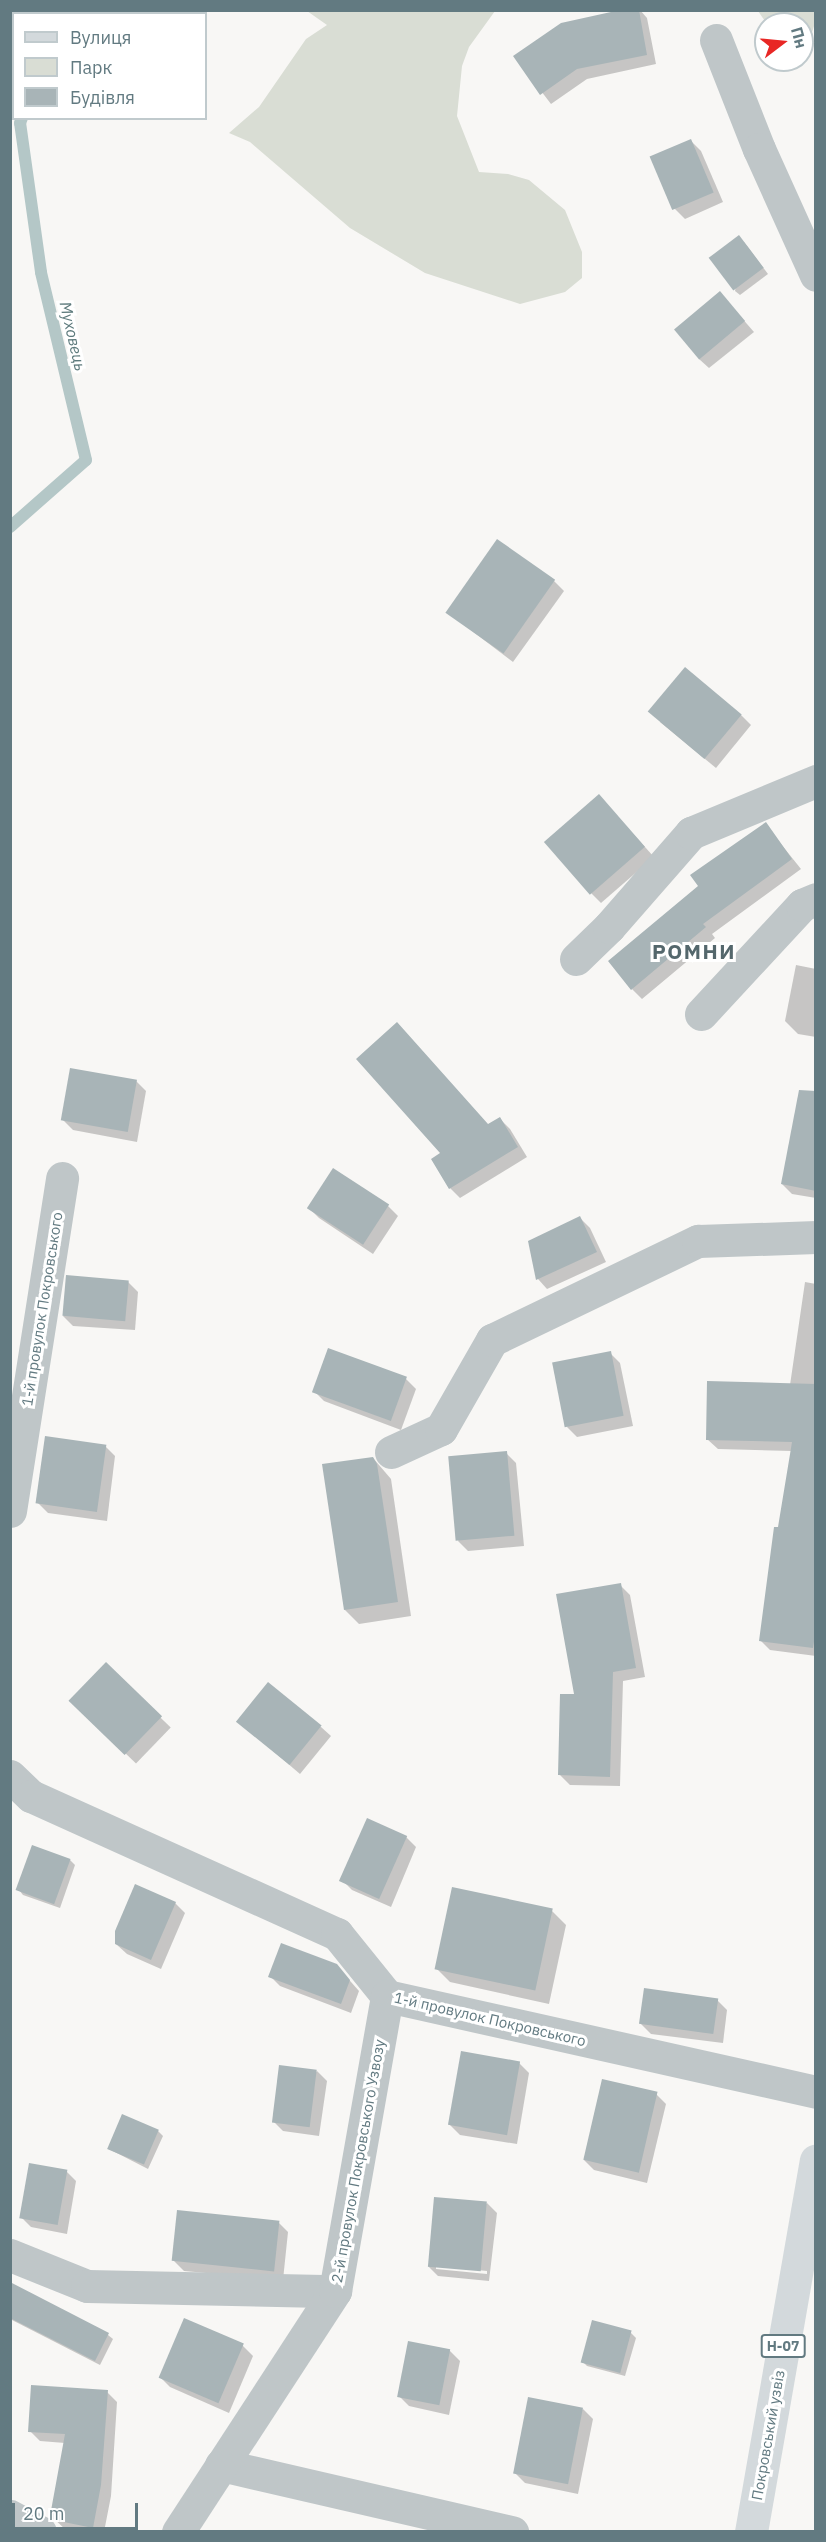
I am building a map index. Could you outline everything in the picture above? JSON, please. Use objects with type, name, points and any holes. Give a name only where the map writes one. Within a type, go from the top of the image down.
[{"type":"main road","name":"Покровський узвіз","points":[[751,2532],[816,2161]]},
{"type":"street","points":[[716,40],[759,149],[816,275]]},
{"type":"street","points":[[576,958],[609,927],[691,833],[816,781]]},
{"type":"street","points":[[701,1014],[802,905],[816,899]]},
{"type":"street","name":"1-й провулок Покровського","points":[[10,1510],[62,1178]]},
{"type":"street","points":[[391,1452],[441,1429],[492,1340],[698,1240],[816,1237]]},
{"type":"street","name":"1-й провулок Покровського","points":[[10,1776],[31,1796],[337,1934],[387,1996],[816,2092]]},
{"type":"street","name":"2-й провулок Покровського Узвозу","points":[[178,2532],[335,2291],[387,1996]]},
{"type":"street","points":[[10,2255],[87,2286],[335,2291]]},
{"type":"street","points":[[222,2465],[512,2532]]},
{"type":"street","points":[[10,2516],[40,2532]]},
{"type":"green space","points":[[307,11],[495,11],[469,47],[462,66],[457,116],[479,172],[508,174],[529,180],[565,210],[582,252],[582,278],[565,292],[520,304],[425,273],[350,228],[250,142],[229,133],[259,107],[306,39],[327,25]]},
{"type":"green space","points":[[815,11],[815,23],[814,26],[814,12],[759,12]]},
{"type":"building","points":[[620,10],[639,10],[647,55],[577,69],[540,95],[513,56],[561,23]]},
{"type":"building","points":[[691,139],[714,192],[672,210],[650,157]]},
{"type":"building","points":[[739,235],[764,268],[733,291],[709,258]]},
{"type":"building","points":[[720,291],[745,321],[699,359],[674,330]]},
{"type":"building","points":[[497,539],[555,580],[504,653],[445,613]]},
{"type":"building","points":[[685,667],[742,715],[704,759],[648,711]]},
{"type":"building","points":[[599,794],[645,847],[590,895],[544,842]]},
{"type":"building","points":[[766,822],[792,859],[703,924],[706,927],[631,990],[608,961],[698,886],[690,875]]},
{"type":"building","points":[[397,1022],[488,1124],[500,1117],[518,1147],[449,1189],[431,1159],[440,1153],[356,1059]]},
{"type":"building","points":[[70,1068],[137,1080],[128,1132],[61,1120]]},
{"type":"building","points":[[799,1090],[816,1091],[816,1191],[781,1184]]},
{"type":"building","points":[[333,1168],[389,1204],[363,1245],[307,1208]]},
{"type":"building","points":[[580,1216],[597,1252],[536,1280],[528,1241]]},
{"type":"building","points":[[66,1275],[129,1280],[125,1321],[62,1316]]},
{"type":"building","points":[[328,1348],[407,1377],[391,1421],[312,1392]]},
{"type":"building","points":[[611,1351],[624,1416],[565,1427],[552,1362]]},
{"type":"building","points":[[707,1381],[816,1384],[816,1629],[813,1648],[759,1641],[774,1527],[778,1527],[792,1442],[706,1440]]},
{"type":"building","points":[[45,1436],[106,1445],[97,1512],[36,1503]]},
{"type":"building","points":[[507,1451],[514,1536],[456,1541],[448,1456]]},
{"type":"building","points":[[373,1457],[377,1464],[398,1602],[344,1610],[322,1464]]},
{"type":"building","points":[[621,1583],[636,1668],[613,1672],[610,1777],[558,1775],[560,1694],[574,1694],[556,1594]]},
{"type":"building","points":[[106,1662],[162,1716],[125,1755],[68,1701]]},
{"type":"building","points":[[268,1682],[322,1725],[290,1765],[236,1722]]},
{"type":"building","points":[[367,1818],[407,1836],[379,1899],[339,1881]]},
{"type":"building","points":[[32,1845],[71,1859],[54,1904],[16,1890]]},
{"type":"building","points":[[135,1884],[176,1902],[151,1960],[115,1944],[115,1931]]},
{"type":"building","points":[[452,1887],[553,1908],[535,1991],[435,1969]]},
{"type":"building","points":[[281,1943],[337,1964],[350,1980],[341,2004],[268,1977]]},
{"type":"building","points":[[644,1988],[718,1998],[713,2034],[639,2024]]},
{"type":"building","points":[[461,2051],[520,2061],[507,2135],[448,2125]]},
{"type":"building","points":[[279,2065],[317,2070],[310,2127],[272,2123]]},
{"type":"building","points":[[602,2079],[658,2092],[639,2173],[583,2160]]},
{"type":"building","points":[[122,2114],[159,2130],[144,2165],[107,2149]]},
{"type":"building","points":[[29,2163],[67,2170],[58,2225],[19,2218]]},
{"type":"building","points":[[434,2197],[487,2202],[481,2271],[428,2267]]},
{"type":"building","points":[[177,2210],[279,2221],[274,2271],[172,2261]]},
{"type":"building","points":[[10,2282],[109,2333],[95,2361],[10,2318]]},
{"type":"building","points":[[184,2318],[244,2343],[218,2403],[159,2378]]},
{"type":"building","points":[[592,2320],[632,2331],[620,2373],[581,2363]]},
{"type":"building","points":[[408,2341],[450,2349],[439,2405],[397,2397]]},
{"type":"building","points":[[31,2385],[108,2390],[101,2485],[93,2528],[54,2520],[50,2516],[65,2434],[28,2432]]},
{"type":"building","points":[[528,2397],[583,2408],[568,2484],[513,2474]]},
{"type":"waterway","name":"Муховець","points":[[10,527],[86,460],[41,272],[21,120]]},
{"type":"district","name":"РОМНИ","points":[[694,951]]}]
